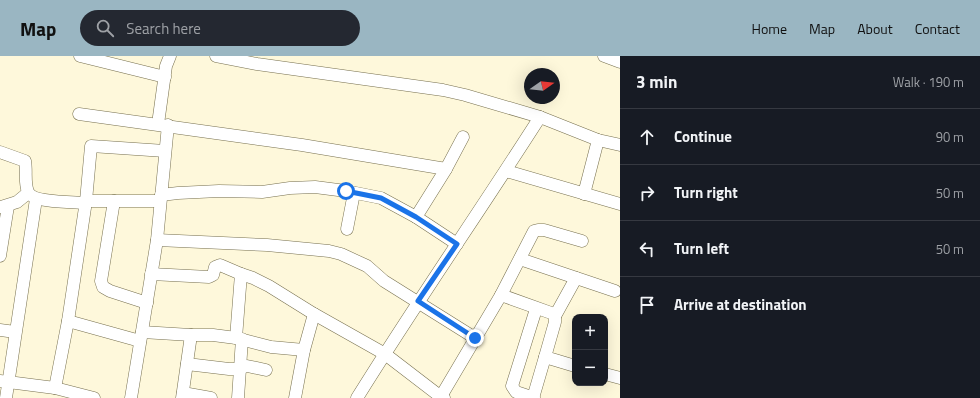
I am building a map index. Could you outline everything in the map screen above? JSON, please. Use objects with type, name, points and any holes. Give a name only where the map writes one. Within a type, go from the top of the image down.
[{"type":"street","points":[[80,56],[165,77]]},
{"type":"street","points":[[131,398],[157,240],[165,151],[163,125],[165,77],[166,66],[170,56]]},
{"type":"street","points":[[216,56],[257,60],[443,90],[540,117],[598,140],[620,145]]},
{"type":"street","points":[[604,56],[620,62]]},
{"type":"street","points":[[79,114],[302,145],[446,169]]},
{"type":"street","points":[[357,398],[418,301],[506,171],[540,117]]},
{"type":"street","points":[[416,217],[446,169],[463,137]]},
{"type":"street","points":[[584,194],[598,140]]},
{"type":"street","points":[[56,388],[86,202],[91,146],[165,151]]},
{"type":"street","points":[[0,152],[25,160],[26,183],[32,196],[15,332],[4,382],[6,398]]},
{"type":"street","points":[[506,171],[620,204]]},
{"type":"street","points":[[0,256],[4,207],[32,196],[86,202],[161,198],[178,193],[219,191],[262,192],[290,188],[315,187],[381,198],[416,217],[457,244]]},
{"type":"street","points":[[347,229],[354,193]]},
{"type":"street","points":[[114,201],[101,281],[103,287],[110,291],[146,303]]},
{"type":"street","points":[[151,274],[209,277],[213,275],[215,267],[220,265],[253,278],[385,354],[442,398],[501,295],[534,231],[544,230],[582,241]]},
{"type":"street","points":[[157,240],[266,245],[329,251],[341,254],[367,266],[384,281],[475,338]]},
{"type":"street","points":[[520,259],[615,291]]},
{"type":"street","points":[[238,398],[240,368],[239,339],[241,274]]},
{"type":"street","points":[[536,309],[512,386],[516,392],[534,398],[555,322],[555,316],[576,278]]},
{"type":"street","points":[[501,295],[536,309],[552,313],[555,316]]},
{"type":"street","points":[[294,398],[304,350],[314,314]]},
{"type":"street","points":[[68,321],[141,337],[213,335],[239,339],[271,347],[304,350]]},
{"type":"street","points":[[0,330],[15,332]]},
{"type":"street","points":[[190,335],[182,395],[210,398]]},
{"type":"street","points":[[545,358],[572,365]]},
{"type":"street","points":[[187,364],[229,369],[247,366],[266,370]]},
{"type":"street","points":[[608,375],[620,378]]},
{"type":"street","points":[[4,382],[56,388],[94,398]]},
{"type":"route","points":[[346,191],[381,198],[416,217],[457,244],[418,301],[475,338]]}]
